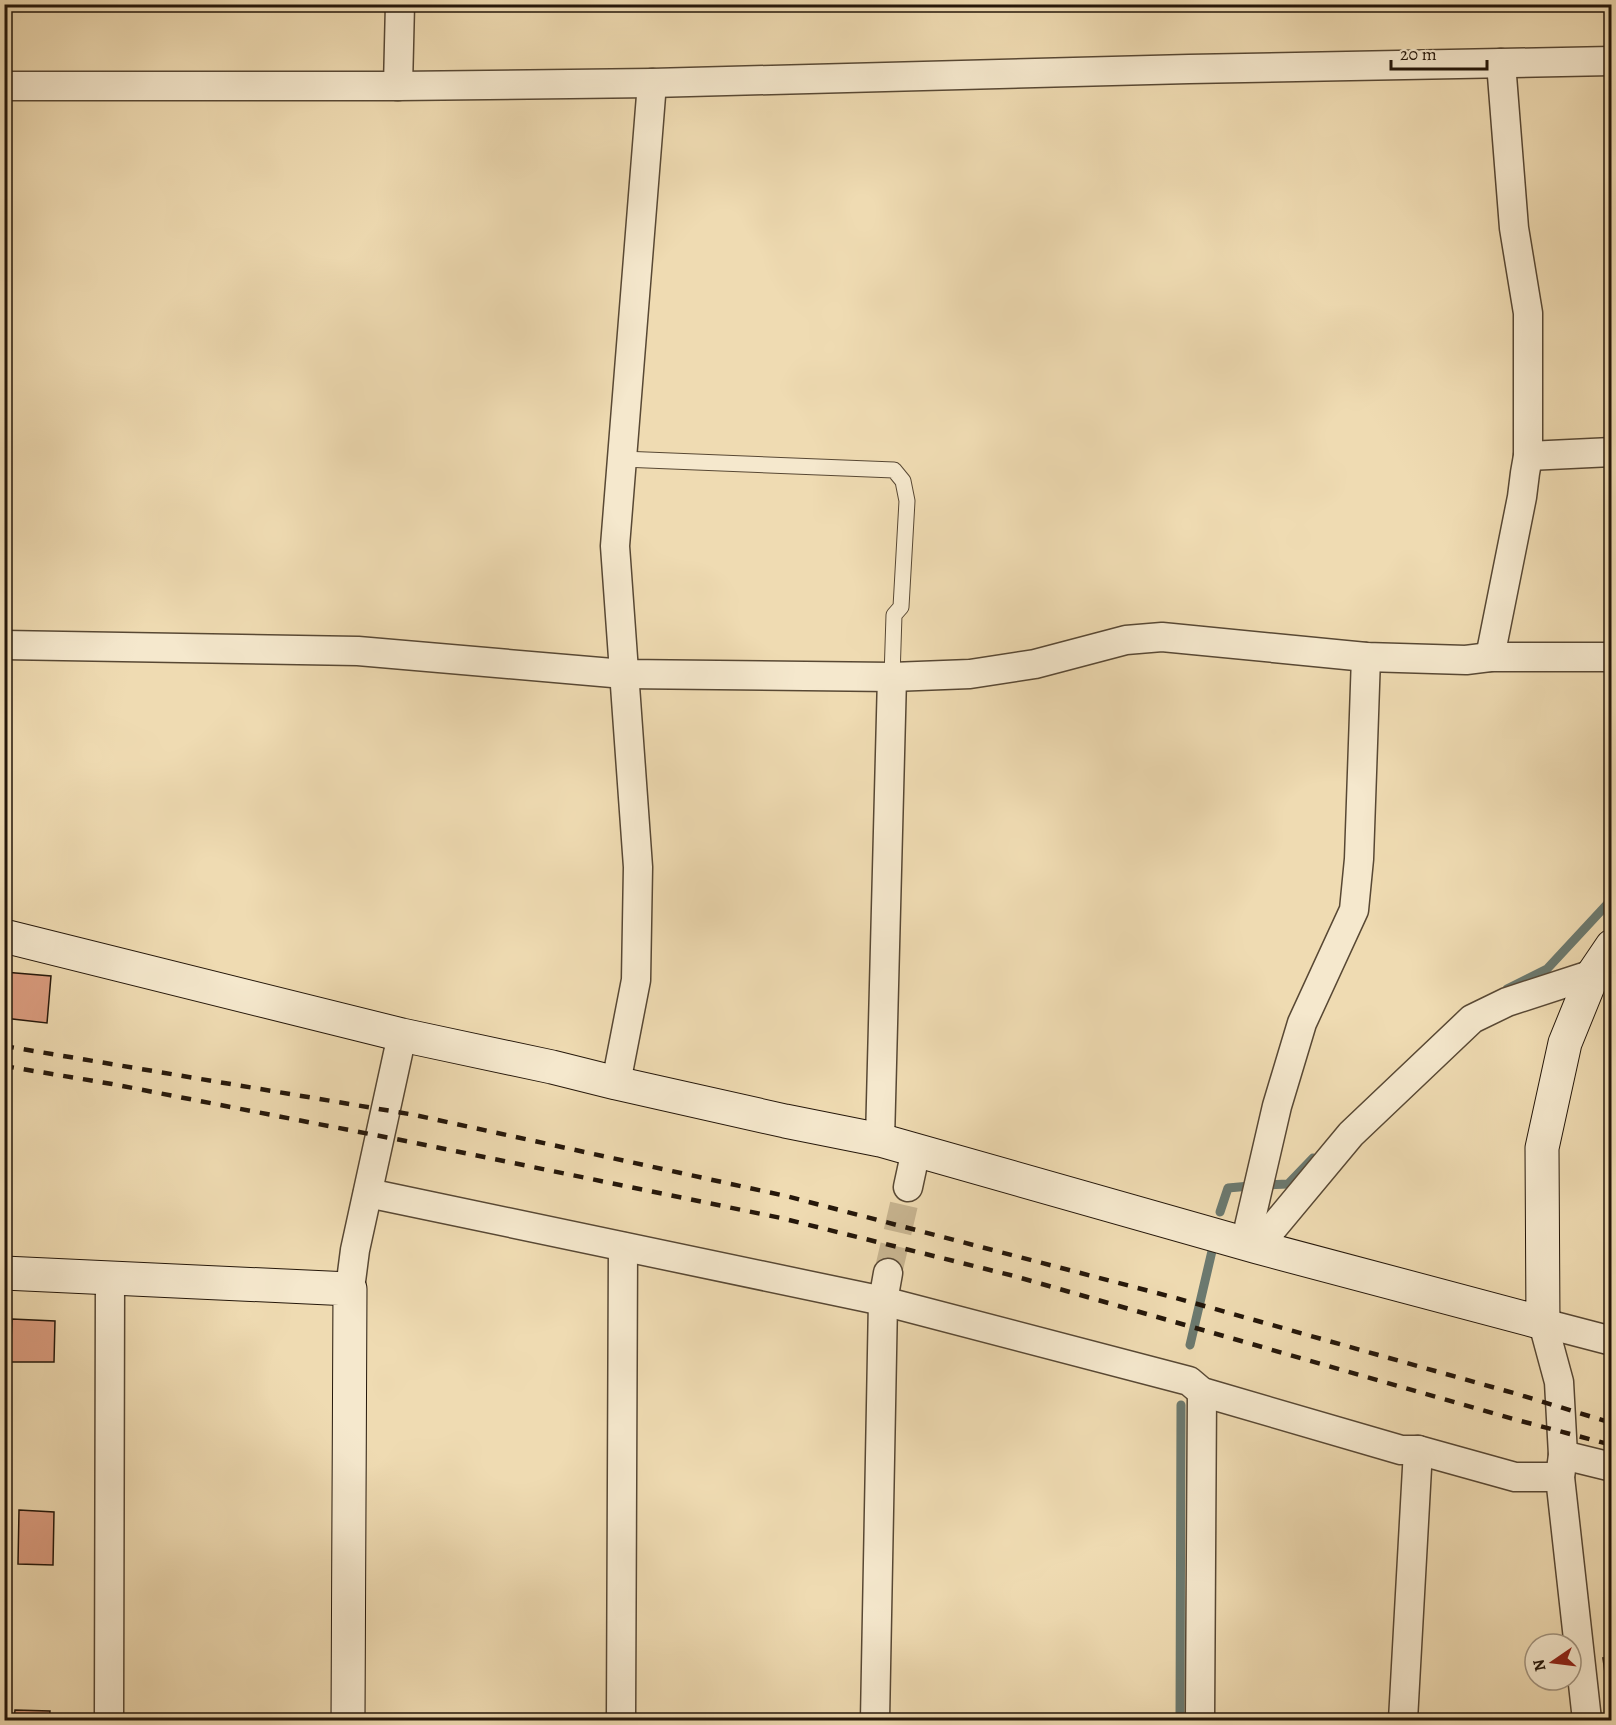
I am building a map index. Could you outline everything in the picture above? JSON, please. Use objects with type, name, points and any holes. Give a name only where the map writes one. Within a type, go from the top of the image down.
[{"type":"street","points":[[398,86],[400,4]]},
{"type":"street","points":[[4,86],[398,86],[652,83],[1611,61]]},
{"type":"street","points":[[1490,657],[1528,456],[1528,313],[1514,228],[1501,63]]},
{"type":"street","points":[[616,1083],[636,980],[638,867],[615,546],[652,83]]},
{"type":"street","points":[[1528,456],[1611,452]]},
{"type":"street","points":[[4,645],[358,651],[624,674],[892,677],[970,674],[1035,664],[1126,640],[1162,637],[1366,657],[1466,660],[1490,657],[1611,657]]},
{"type":"street","points":[[1251,1246],[1277,1106],[1302,1023],[1354,909],[1359,859],[1366,657]]},
{"type":"street","points":[[880,1140],[892,677]]},
{"type":"street","points":[[4,936],[402,1035],[552,1066],[616,1083],[916,1149],[1251,1246],[1611,1341]]},
{"type":"street","points":[[1587,1720],[1562,1466],[1559,1382],[1543,1323],[1542,1148],[1565,1043],[1593,974],[1611,946]]},
{"type":"street","points":[[1251,1246],[1351,1134],[1472,1019],[1507,1002],[1593,974]]},
{"type":"street","points":[[348,1720],[350,1289],[355,1250],[402,1035]]},
{"type":"street","points":[[908,1187],[916,1149]]},
{"type":"street","points":[[368,1193],[883,1301],[1189,1381],[1202,1392],[1401,1450],[1418,1450],[1515,1477],[1562,1466],[1611,1467]]},
{"type":"street","points":[[621,1720],[623,1246]]},
{"type":"street","points":[[4,1272],[350,1289]]},
{"type":"street","points":[[875,1720],[883,1301],[888,1273]]},
{"type":"street","points":[[110,1278],[110,1720]]},
{"type":"street","points":[[1200,1720],[1202,1392]]},
{"type":"street","points":[[1403,1720],[1418,1450]]},
{"type":"lane","points":[[622,459],[894,470],[903,481],[907,501],[901,607],[894,615],[892,677]]},
{"type":"building","points":[[4,972],[51,976],[47,1023],[4,1018]]},
{"type":"building","points":[[12,1319],[55,1321],[54,1362],[10,1362]]},
{"type":"building","points":[[19,1510],[54,1512],[53,1565],[18,1564]]},
{"type":"building","points":[[1612,1545],[1612,1613],[1607,1546]]},
{"type":"building","points":[[1612,1657],[1612,1718],[1611,1718],[1603,1658]]},
{"type":"building","points":[[15,1710],[50,1711],[49,1720],[14,1720]]},
{"type":"waterway","points":[[1507,989],[1547,969],[1612,899]]},
{"type":"waterway","points":[[1267,1185],[1288,1184],[1313,1158]]},
{"type":"waterway","points":[[1220,1212],[1228,1188],[1250,1186]]},
{"type":"waterway","points":[[1190,1345],[1212,1251]]},
{"type":"waterway","points":[[1180,1720],[1181,1405]]},
{"type":"tunnel","points":[[888,1273],[908,1187]]},
{"type":"railway","points":[[4,1046],[415,1115],[786,1196],[1176,1298],[1612,1423]]},
{"type":"railway","points":[[4,1066],[112,1084],[411,1142],[781,1218],[1014,1276],[1612,1445]]}]
